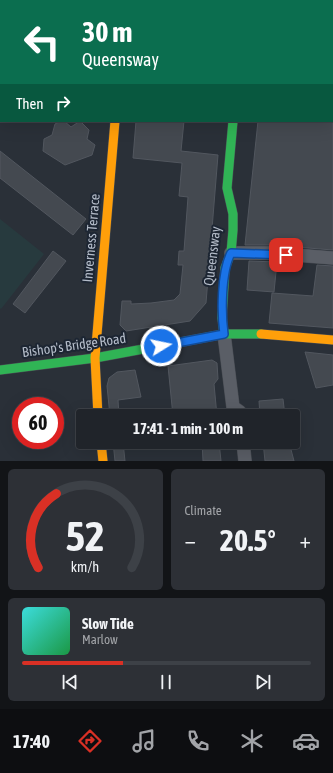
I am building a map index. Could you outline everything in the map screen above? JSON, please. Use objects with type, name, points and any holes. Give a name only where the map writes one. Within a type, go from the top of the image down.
[{"type":"main road","name":"Inverness Terrace","points":[[97,409],[95,385],[95,358],[115,122]]},
{"type":"main road","name":"Queensway","points":[[224,334],[222,318],[225,268],[231,253],[233,214],[227,188],[233,122]]},
{"type":"main road","name":"Bishop's Bridge Road","points":[[0,370],[95,358],[224,334],[260,334],[333,340]]},
{"type":"main road","points":[[102,449],[103,461]]},
{"type":"street","points":[[231,253],[333,258]]},
{"type":"street","name":"Queensway","points":[[224,334],[233,406],[236,409]]},
{"type":"street","points":[[244,449],[245,461]]},
{"type":"green space","points":[[0,219],[44,254],[1,309],[0,308]]},
{"type":"building","points":[[65,122],[71,127],[81,122],[89,130],[87,139],[95,145],[92,155],[65,165],[43,151],[44,139],[52,135],[55,124]]},
{"type":"building","points":[[136,122],[184,122],[181,151],[218,155],[206,303],[190,321],[126,331],[120,325],[122,301],[131,301],[131,304],[151,303],[174,300],[180,294],[183,265],[178,265],[179,251],[184,251],[188,197],[179,196],[182,163],[133,158]]},
{"type":"building","points":[[258,122],[333,122],[333,250],[271,245],[245,245]]},
{"type":"building","points":[[0,151],[86,219],[73,235],[0,178]]},
{"type":"building","points":[[53,251],[66,261],[25,313],[13,304]]},
{"type":"building","points":[[249,261],[277,262],[274,292],[247,290]]},
{"type":"building","points":[[317,265],[333,266],[333,328],[269,323],[272,293],[313,296]]},
{"type":"building","points":[[305,352],[333,355],[333,385],[316,388]]},
{"type":"building","points":[[212,360],[217,363],[218,379],[214,384],[216,409],[172,409],[168,366]]},
{"type":"building","points":[[135,370],[141,397],[118,400],[119,409],[109,409],[107,386],[109,378],[117,372]]},
{"type":"building","points":[[283,399],[284,409],[260,409],[259,401]]},
{"type":"building","points":[[114,449],[124,449],[125,461],[115,461]]},
{"type":"building","points":[[202,449],[220,449],[221,461],[203,461]]},
{"type":"building","points":[[264,449],[291,449],[294,461],[265,461]]},
{"type":"traffic: fast","points":[[224,334],[222,318],[225,268],[231,253],[233,230],[233,214],[227,188],[233,122]]},
{"type":"traffic: fast","points":[[0,370],[95,358],[224,334],[261,334]]},
{"type":"traffic: slow","points":[[98,409],[95,358],[115,122]]},
{"type":"traffic: slow","points":[[261,334],[333,340]]},
{"type":"traffic: slow","points":[[102,449],[103,461]]},
{"type":"route","points":[[161,346],[224,334],[222,318],[225,268],[226,262],[231,253],[286,255]]}]
